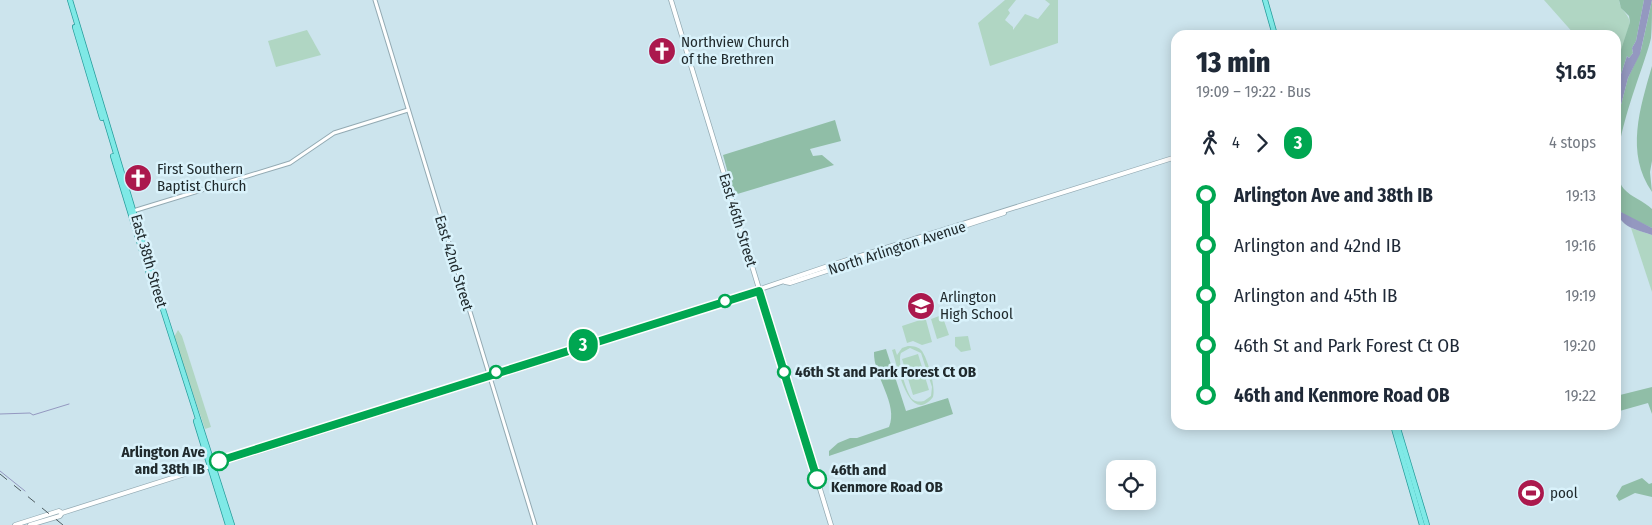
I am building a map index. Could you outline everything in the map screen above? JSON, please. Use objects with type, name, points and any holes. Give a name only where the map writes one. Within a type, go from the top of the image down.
[{"type":"main road","name":"East 38th Street","points":[[69,0],[132,211],[230,525]]},
{"type":"main road","name":"East 46th Street","points":[[671,0],[831,525]]},
{"type":"main road","points":[[1265,0],[1274,30]]},
{"type":"main road","name":"North Arlington Avenue","points":[[30,525],[60,516],[62,513],[785,282],[790,283],[996,217],[1008,210],[1171,159]]},
{"type":"main road","points":[[1396,430],[1422,525]]},
{"type":"main road","points":[[1397,430],[1427,525]]},
{"type":"main road","name":"North Arlington Avenue","points":[[15,525],[59,511],[62,513]]},
{"type":"street","name":"East 42nd Street","points":[[375,0],[488,377],[535,525]]},
{"type":"street","points":[[132,211],[296,160],[332,134],[408,110]]},
{"type":"green space","points":[[1005,0],[1016,0],[1008,10],[1010,13],[1005,20],[1013,27],[1013,30],[1025,14],[1038,19],[1050,4],[1045,0],[1058,0],[1058,43],[990,66],[978,23]]},
{"type":"green space","points":[[1544,0],[1619,0],[1630,22],[1621,55],[1621,30],[1571,30]]},
{"type":"green space","points":[[1619,0],[1644,0],[1636,41],[1632,48],[1633,53],[1629,58],[1627,56],[1621,74],[1621,50],[1630,22],[1629,16],[1621,8]]},
{"type":"green space","points":[[1652,0],[1651,38],[1621,137],[1621,105],[1628,78],[1641,50]]},
{"type":"green space","points":[[307,30],[321,55],[276,67],[268,41]]},
{"type":"green space","points":[[1652,66],[1652,161],[1650,172],[1652,192],[1639,162],[1637,130]]},
{"type":"green space","points":[[835,120],[841,141],[810,149],[813,156],[822,155],[834,165],[734,195],[723,155]]},
{"type":"green space","points":[[1621,181],[1624,189],[1652,209],[1652,228],[1621,212]]},
{"type":"green space","points":[[1631,228],[1652,235],[1652,292]]},
{"type":"green space","points":[[942,315],[949,335],[937,339],[931,319]]},
{"type":"green space","points":[[923,319],[926,320],[932,342],[922,345],[913,341],[907,343],[902,326]]},
{"type":"green space","points":[[178,330],[182,336],[211,427],[205,429],[174,337]]},
{"type":"green space","points":[[968,336],[971,350],[961,352],[955,346],[955,337]]},
{"type":"green space","points":[[908,346],[918,348],[922,351],[927,361],[934,393],[933,397],[925,404],[917,404],[911,399],[905,390],[892,350],[895,349],[897,355],[902,348]],"holes":[[[910,348],[921,353],[932,387],[931,396],[919,402],[912,399],[907,390],[901,369],[900,357],[901,353]]]},
{"type":"green space","points":[[886,349],[906,411],[948,398],[953,414],[829,456],[829,451],[838,443],[889,427],[891,409],[877,371],[874,352]]},
{"type":"green space","points":[[918,354],[929,390],[913,395],[902,359]]},
{"type":"green space","points":[[1652,387],[1652,414],[1648,403],[1621,411],[1621,395]]},
{"type":"green space","points":[[1642,478],[1649,484],[1652,483],[1652,497],[1635,493],[1619,501],[1616,496],[1622,486]]},
{"type":"water","points":[[1644,0],[1652,0],[1640,54],[1628,78],[1621,105],[1621,74],[1627,56],[1629,58],[1633,53],[1632,48],[1636,41]]},
{"type":"water","points":[[1621,212],[1652,228],[1652,235],[1636,230],[1621,220]]},
{"type":"waterway","points":[[0,414],[30,413],[33,415],[69,404]]},
{"type":"waterway","points":[[0,471],[25,491]]},
{"type":"railway","points":[[0,474],[63,525]]},
{"type":"bus line","name":"3","points":[[219,461],[595,341],[600,342],[759,291],[817,479]]},
{"type":"place","name":"Northview Church of the Brethren","points":[[662,51]]},
{"type":"place","name":"First Southern Baptist Church","points":[[138,178]]},
{"type":"place","name":"Arlington High School","points":[[921,306]]},
{"type":"place","name":"46th St and Park Forest Ct OB","points":[[784,372]]},
{"type":"place","name":"Arlington Ave and 38th IB","points":[[219,461]]},
{"type":"place","name":"46th and Kenmore Road OB","points":[[817,479]]},
{"type":"place","name":"pool","points":[[1531,493]]}]
